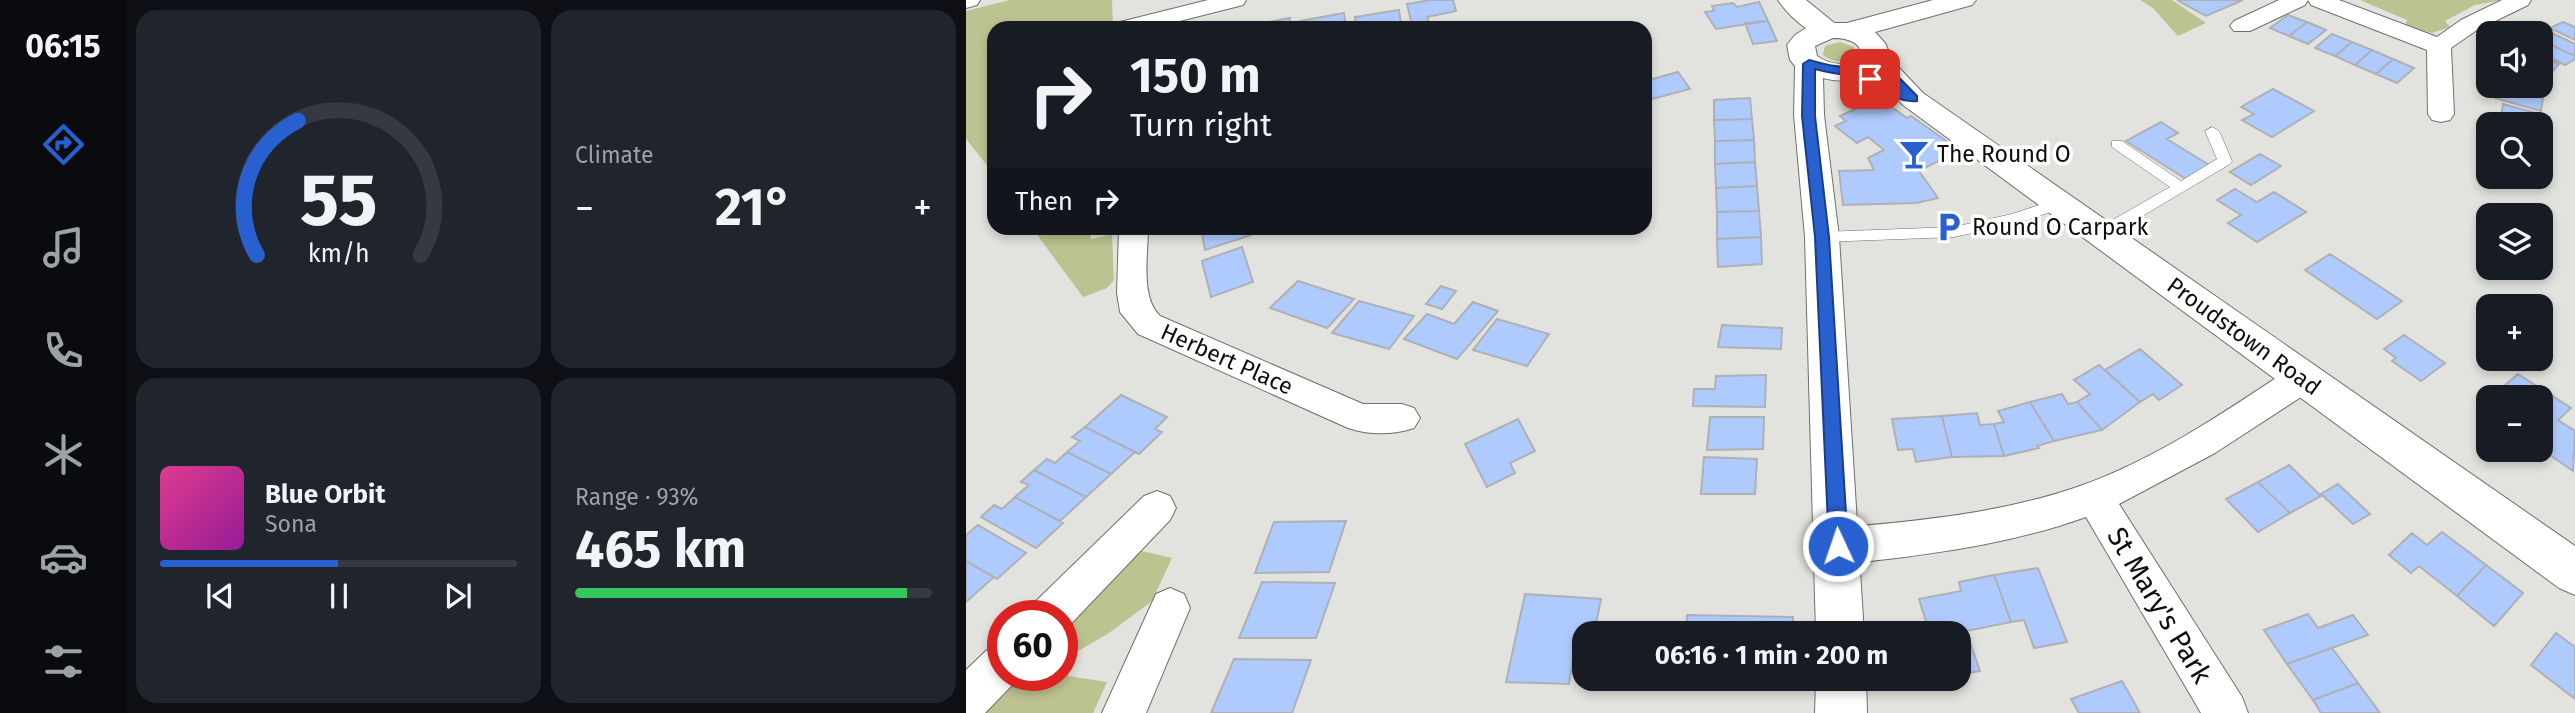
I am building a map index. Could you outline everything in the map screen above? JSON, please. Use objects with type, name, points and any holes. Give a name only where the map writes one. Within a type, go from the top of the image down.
[{"type":"main road","name":"Proudstown Road","points":[[1791,0],[1811,19],[1839,31],[1865,37],[1861,62],[1883,88],[1913,99],[2575,573]]},
{"type":"main road","points":[[1840,621],[1822,237],[1809,116],[1809,64],[1801,55],[1801,45],[1809,37],[1963,0]]},
{"type":"main road","points":[[1809,116],[1861,62],[1973,0]]},
{"type":"main road","points":[[1809,64],[1861,62]]},
{"type":"main road","points":[[1841,691],[1841,713]]},
{"type":"street","points":[[1126,0],[1128,21]]},
{"type":"street","points":[[1152,21],[1235,0]]},
{"type":"street","points":[[2242,26],[2297,0]]},
{"type":"street","points":[[2319,0],[2439,46]]},
{"type":"street","points":[[2439,46],[2469,25],[2520,0]]},
{"type":"street","points":[[2439,46],[2441,114]]},
{"type":"street","name":"Herbert Place","points":[[1133,235],[1133,293],[1136,312],[1149,325],[1360,418],[1402,418]]},
{"type":"street","points":[[1838,546],[1957,530],[2028,516],[2094,497],[2202,442],[2304,378]]},
{"type":"street","name":"St Mary's Park","points":[[2094,497],[2225,713]]},
{"type":"street","points":[[1066,600],[1157,508]]},
{"type":"street","points":[[1124,713],[1170,608]]},
{"type":"street","points":[[966,701],[987,680]]},
{"type":"lane","points":[[2102,233],[2225,161],[2212,131]]},
{"type":"lane","points":[[2117,145],[2180,187]]},
{"type":"lane","points":[[1822,237],[1954,232],[2015,219],[2060,203]]},
{"type":"green space","points":[[1010,0],[1112,0],[1113,21],[987,21],[987,165],[966,139],[966,11]]},
{"type":"green space","points":[[2140,0],[2172,0],[2206,23],[2178,36],[2153,8]]},
{"type":"green space","points":[[2360,0],[2502,0],[2475,5],[2445,21],[2450,27],[2432,33],[2405,26],[2407,20]]},
{"type":"green space","points":[[1840,42],[1854,47],[1855,56],[1839,61],[1830,60],[1823,55],[1825,46]]},
{"type":"green space","points":[[1037,235],[1091,235],[1091,239],[1112,235],[1114,280],[1107,288],[1083,297]]},
{"type":"green space","points":[[1137,550],[1172,558],[1152,601],[1109,633],[1078,651],[1078,609]]},
{"type":"green space","points":[[1078,678],[1107,682],[1093,713],[975,713],[997,691],[1078,691]]},
{"type":"building","points":[[1453,0],[1456,11],[1427,17],[1429,21],[1411,21],[1407,4]]},
{"type":"building","points":[[2177,0],[2243,0],[2206,16]]},
{"type":"building","points":[[1759,2],[1768,21],[1716,29],[1705,12],[1714,11],[1712,6],[1733,3],[1737,7]]},
{"type":"building","points":[[1399,10],[1401,21],[1355,21],[1355,17]]},
{"type":"building","points":[[1344,13],[1345,21],[1300,21]]},
{"type":"building","points":[[2288,15],[2307,22],[2289,36],[2270,28]]},
{"type":"building","points":[[1768,21],[1777,41],[1753,44],[1745,23]]},
{"type":"building","points":[[2307,22],[2326,30],[2308,44],[2289,36]]},
{"type":"building","points":[[2563,22],[2575,27],[2575,40],[2553,29],[2553,27]]},
{"type":"building","points":[[2553,33],[2575,44],[2575,56],[2553,46]]},
{"type":"building","points":[[2332,34],[2352,42],[2335,56],[2315,48]]},
{"type":"building","points":[[2352,42],[2372,50],[2355,65],[2335,56]]},
{"type":"building","points":[[2553,46],[2575,56],[2575,59],[2565,65],[2553,59]]},
{"type":"building","points":[[2372,50],[2393,59],[2376,74],[2355,65]]},
{"type":"building","points":[[2393,59],[2414,68],[2397,83],[2376,74]]},
{"type":"building","points":[[1678,72],[1690,89],[1652,99],[1652,79]]},
{"type":"building","points":[[2273,89],[2314,111],[2272,137],[2242,120],[2254,114],[2241,107]]},
{"type":"building","points":[[1750,98],[1752,119],[1714,120],[1714,100]]},
{"type":"building","name":"The Round O","points":[[1879,98],[1907,118],[1911,116],[1959,150],[1919,171],[1938,198],[1916,203],[1843,205],[1839,171],[1874,170],[1868,158],[1884,150],[1868,137],[1857,143],[1835,126],[1846,121],[1840,116]]},
{"type":"building","points":[[2495,98],[2543,98],[2541,111]]},
{"type":"building","points":[[2503,104],[2532,112],[2502,112]]},
{"type":"building","points":[[1752,119],[1754,140],[1715,141],[1714,120]]},
{"type":"building","points":[[2161,122],[2178,133],[2167,139],[2209,165],[2186,179],[2126,141]]},
{"type":"building","points":[[1754,140],[1755,162],[1715,164],[1715,141]]},
{"type":"building","points":[[2260,154],[2281,166],[2251,185],[2230,172]]},
{"type":"building","points":[[1755,162],[1757,186],[1716,188],[1715,164]]},
{"type":"building","points":[[1757,186],[1759,211],[1717,212],[1716,188]]},
{"type":"building","points":[[2235,189],[2257,202],[2274,192],[2306,212],[2257,242],[2228,223],[2241,215],[2217,200]]},
{"type":"building","points":[[1759,211],[1761,237],[1717,239],[1717,212]]},
{"type":"building","points":[[1202,235],[1251,235],[1205,250]]},
{"type":"building","points":[[1761,237],[1762,264],[1718,267],[1717,239]]},
{"type":"building","points":[[1242,247],[1253,282],[1211,297],[1202,261]]},
{"type":"building","points":[[2330,254],[2402,301],[2377,319],[2305,270]]},
{"type":"building","points":[[1298,281],[1354,299],[1327,328],[1270,308]]},
{"type":"building","points":[[1441,286],[1456,291],[1442,309],[1426,304]]},
{"type":"building","points":[[1359,301],[1414,316],[1389,349],[1332,333]]},
{"type":"building","points":[[1473,302],[1498,311],[1457,359],[1404,339],[1427,314],[1454,324]]},
{"type":"building","points":[[1497,319],[1549,334],[1527,366],[1473,350]]},
{"type":"building","points":[[1722,325],[1782,328],[1781,349],[1718,347]]},
{"type":"building","points":[[2404,335],[2445,363],[2421,381],[2392,361],[2396,358],[2384,349]]},
{"type":"building","points":[[2140,349],[2182,385],[2159,400],[2153,394],[2140,402],[2105,370]]},
{"type":"building","points":[[2099,365],[2140,402],[2102,430],[2077,402],[2090,394],[2074,380]]},
{"type":"building","points":[[2518,374],[2535,385],[2505,385]]},
{"type":"building","points":[[1766,375],[1765,407],[1693,406],[1694,389],[1715,389],[1716,376]]},
{"type":"building","points":[[2062,394],[2068,404],[2077,402],[2102,430],[2054,441],[2030,402]]},
{"type":"building","points":[[1121,395],[1167,417],[1155,429],[1162,432],[1139,454],[1085,427]]},
{"type":"building","points":[[2553,396],[2571,408],[2558,420],[2575,431],[2573,471],[2553,457]]},
{"type":"building","points":[[2030,402],[2054,441],[2037,446],[2039,448],[2004,456],[1994,424],[2004,422],[1998,411]]},
{"type":"building","points":[[1977,413],[1980,425],[1994,424],[2004,456],[1952,457],[1942,416]]},
{"type":"building","points":[[1942,416],[1952,457],[1916,462],[1913,449],[1898,450],[1892,419]]},
{"type":"building","points":[[1710,417],[1764,417],[1763,449],[1707,450]]},
{"type":"building","points":[[1518,419],[1535,451],[1510,463],[1515,473],[1487,487],[1465,444]]},
{"type":"building","points":[[1085,427],[1135,452],[1111,474],[1067,452],[1080,441],[1072,437]]},
{"type":"building","points":[[1067,452],[1111,474],[1086,497],[1034,470],[1047,459],[1055,463]]},
{"type":"building","points":[[1704,457],[1757,459],[1755,494],[1701,494]]},
{"type":"building","points":[[2289,465],[2321,496],[2290,513],[2258,482]]},
{"type":"building","points":[[1034,470],[1086,497],[1060,521],[1015,497],[1029,485],[1021,482]]},
{"type":"building","points":[[2258,482],[2290,513],[2258,532],[2226,499]]},
{"type":"building","points":[[2338,484],[2370,514],[2353,524],[2321,494]]},
{"type":"building","points":[[1015,497],[1063,523],[1036,548],[981,517],[994,505],[1002,509]]},
{"type":"building","points":[[1346,521],[1329,572],[1255,573],[1274,522]]},
{"type":"building","points":[[978,525],[1026,553],[997,579],[966,561],[966,535]]},
{"type":"building","points":[[2442,532],[2486,565],[2457,596],[2419,566],[2411,573],[2389,555],[2412,533],[2427,545]]},
{"type":"building","points":[[966,561],[994,577],[966,602]]},
{"type":"building","points":[[2486,565],[2523,593],[2494,626],[2457,596]]},
{"type":"building","points":[[2038,568],[2067,642],[2034,648],[2024,620],[2011,622],[1994,575]]},
{"type":"building","points":[[1994,575],[2011,622],[1971,630],[1971,621],[1926,621],[1919,599],[1961,591],[1959,582]]},
{"type":"building","points":[[1262,582],[1335,583],[1316,638],[1239,638]]},
{"type":"building","points":[[1525,594],[1601,599],[1597,621],[1572,621],[1569,684],[1506,682]]},
{"type":"building","points":[[2308,614],[2318,628],[2353,615],[2368,635],[2287,664],[2264,630]]},
{"type":"building","points":[[1687,615],[1793,617],[1793,621],[1687,621]]},
{"type":"building","points":[[2556,633],[2575,647],[2575,699],[2531,665]]},
{"type":"building","points":[[1971,645],[1980,671],[1971,673]]},
{"type":"building","points":[[2332,648],[2358,683],[2313,700],[2287,664]]},
{"type":"building","points":[[1234,659],[1311,660],[1292,713],[1211,713]]},
{"type":"building","points":[[2122,681],[2140,713],[2079,713],[2071,699]]},
{"type":"building","points":[[2358,683],[2380,713],[2321,713],[2313,700]]},
{"type":"place","name":"The Round O","points":[[1914,154]]},
{"type":"place","name":"Round O Carpark","points":[[1949,227]]},
{"type":"route","points":[[1838,546],[1822,237],[1809,116],[1809,64],[1827,71],[1840,72],[1865,67],[1874,58],[1913,99],[1883,88],[1870,79]]}]
